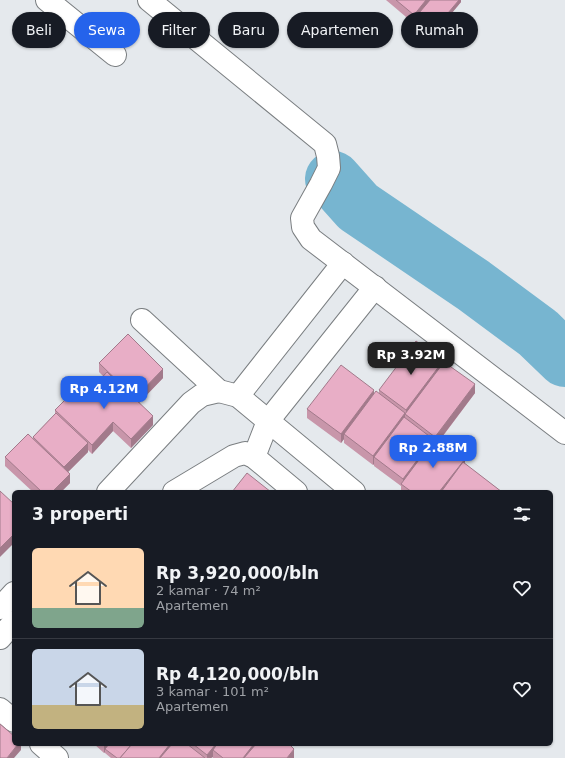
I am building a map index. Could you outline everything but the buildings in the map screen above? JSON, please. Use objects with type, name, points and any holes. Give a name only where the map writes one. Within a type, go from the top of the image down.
[{"type":"street","points":[[47,0],[115,55]]},
{"type":"street","points":[[149,0],[325,144],[329,168],[302,218],[303,227],[311,239],[565,433]]},
{"type":"street","points":[[110,490],[191,403],[202,395],[228,393],[343,263]]},
{"type":"street","points":[[254,457],[268,421],[375,287]]},
{"type":"street","points":[[142,320],[228,393],[268,421],[352,490]]},
{"type":"street","points":[[177,490],[234,456],[245,453],[254,457],[294,490]]},
{"type":"street","points":[[0,608],[12,595]]},
{"type":"street","points":[[0,638],[12,624]]},
{"type":"street","points":[[0,709],[12,719]]},
{"type":"street","points":[[43,746],[57,758]]},
{"type":"waterway","points":[[333,179],[358,207],[473,285],[538,333],[565,359]]}]
